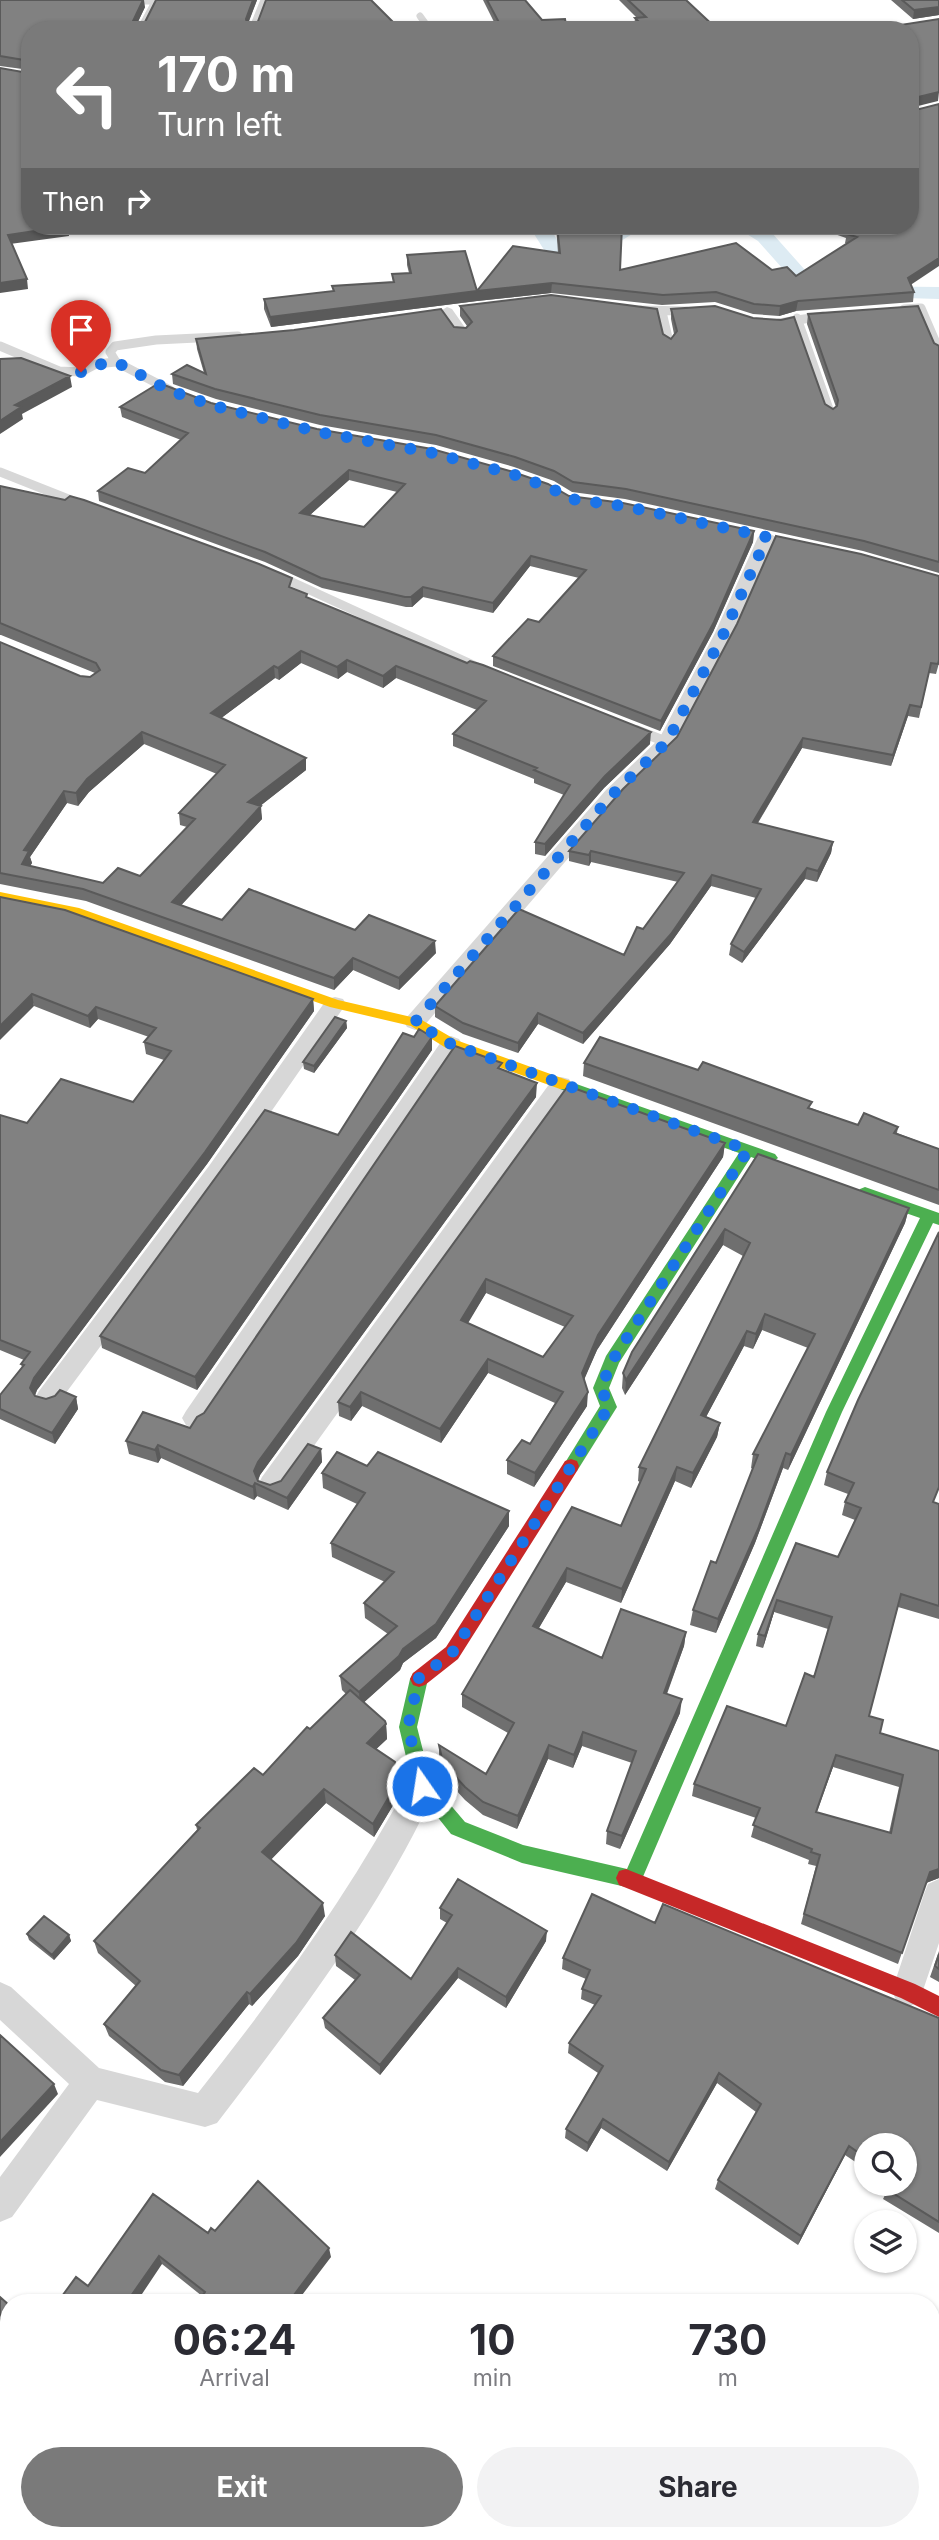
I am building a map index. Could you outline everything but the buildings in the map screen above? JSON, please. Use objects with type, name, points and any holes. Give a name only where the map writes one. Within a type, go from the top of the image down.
[{"type":"street","points":[[447,312],[461,332]]},
{"type":"street","points":[[415,1022],[613,794],[667,742],[724,633],[768,537]]},
{"type":"street","points":[[0,896],[75,911],[335,1004],[415,1022],[451,1044],[786,1164]]},
{"type":"street","points":[[48,1398],[217,1172],[335,1004]]},
{"type":"street","points":[[195,1418],[451,1044]]},
{"type":"street","points":[[271,1485],[463,1224],[561,1085]]},
{"type":"street","points":[[748,1150],[612,1361],[601,1388],[609,1407],[452,1653],[419,1678],[408,1727],[422,1786],[458,1828],[522,1854],[632,1879],[908,1991],[939,2007]]},
{"type":"street","points":[[632,1879],[834,1412],[934,1218],[851,1188]]},
{"type":"street","points":[[0,1998],[90,2082],[205,2110],[261,2039],[346,1916],[402,1827],[422,1786]]},
{"type":"street","points":[[908,1991],[939,1894]]},
{"type":"street","points":[[0,2206],[90,2082]]},
{"type":"lane","points":[[115,1],[155,0],[144,21]]},
{"type":"lane","points":[[256,21],[264,0]]},
{"type":"lane","points":[[420,16],[424,21]]},
{"type":"lane","points":[[893,310],[921,308],[939,350]]},
{"type":"lane","points":[[635,309],[662,312],[701,310]]},
{"type":"lane","points":[[662,312],[668,342]]},
{"type":"lane","points":[[766,322],[780,323],[797,318],[839,315]]},
{"type":"lane","points":[[797,318],[830,412]]},
{"type":"lane","points":[[181,394],[116,362],[110,352],[115,346],[156,340],[253,335]]},
{"type":"lane","points":[[0,346],[59,372],[81,372],[96,365],[116,362]]},
{"type":"lane","points":[[0,472],[89,507]]},
{"type":"lane","points":[[263,569],[488,672]]},
{"type":"lane","points":[[628,727],[667,742]]},
{"type":"waterway","points":[[544,235],[553,249],[598,247],[619,235]]},
{"type":"waterway","points":[[761,235],[798,274],[845,292],[939,293]]},
{"type":"traffic: fast","points":[[565,1085],[770,1158]]},
{"type":"traffic: fast","points":[[571,1466],[609,1407],[601,1388],[612,1361],[748,1150]]},
{"type":"traffic: fast","points":[[865,1193],[939,1219]]},
{"type":"traffic: fast","points":[[632,1879],[834,1412],[929,1216]]},
{"type":"traffic: fast","points":[[419,1679],[408,1727],[422,1786],[458,1828],[522,1854],[626,1878]]},
{"type":"traffic: slow","points":[[0,896],[74,911],[335,1004],[415,1022],[451,1044],[565,1085]]},
{"type":"traffic: jam","points":[[419,1679],[452,1653],[571,1466]]},
{"type":"traffic: jam","points":[[626,1878],[908,1991],[939,2007]]},
{"type":"route","points":[[81,372],[96,365],[116,362],[171,391],[214,406],[319,432],[433,453],[512,474],[551,488],[570,499],[624,506],[767,537],[724,633],[667,742],[613,794],[415,1022],[451,1044],[748,1150],[612,1361],[601,1388],[609,1407],[452,1653],[419,1678],[408,1727],[422,1786]]}]
